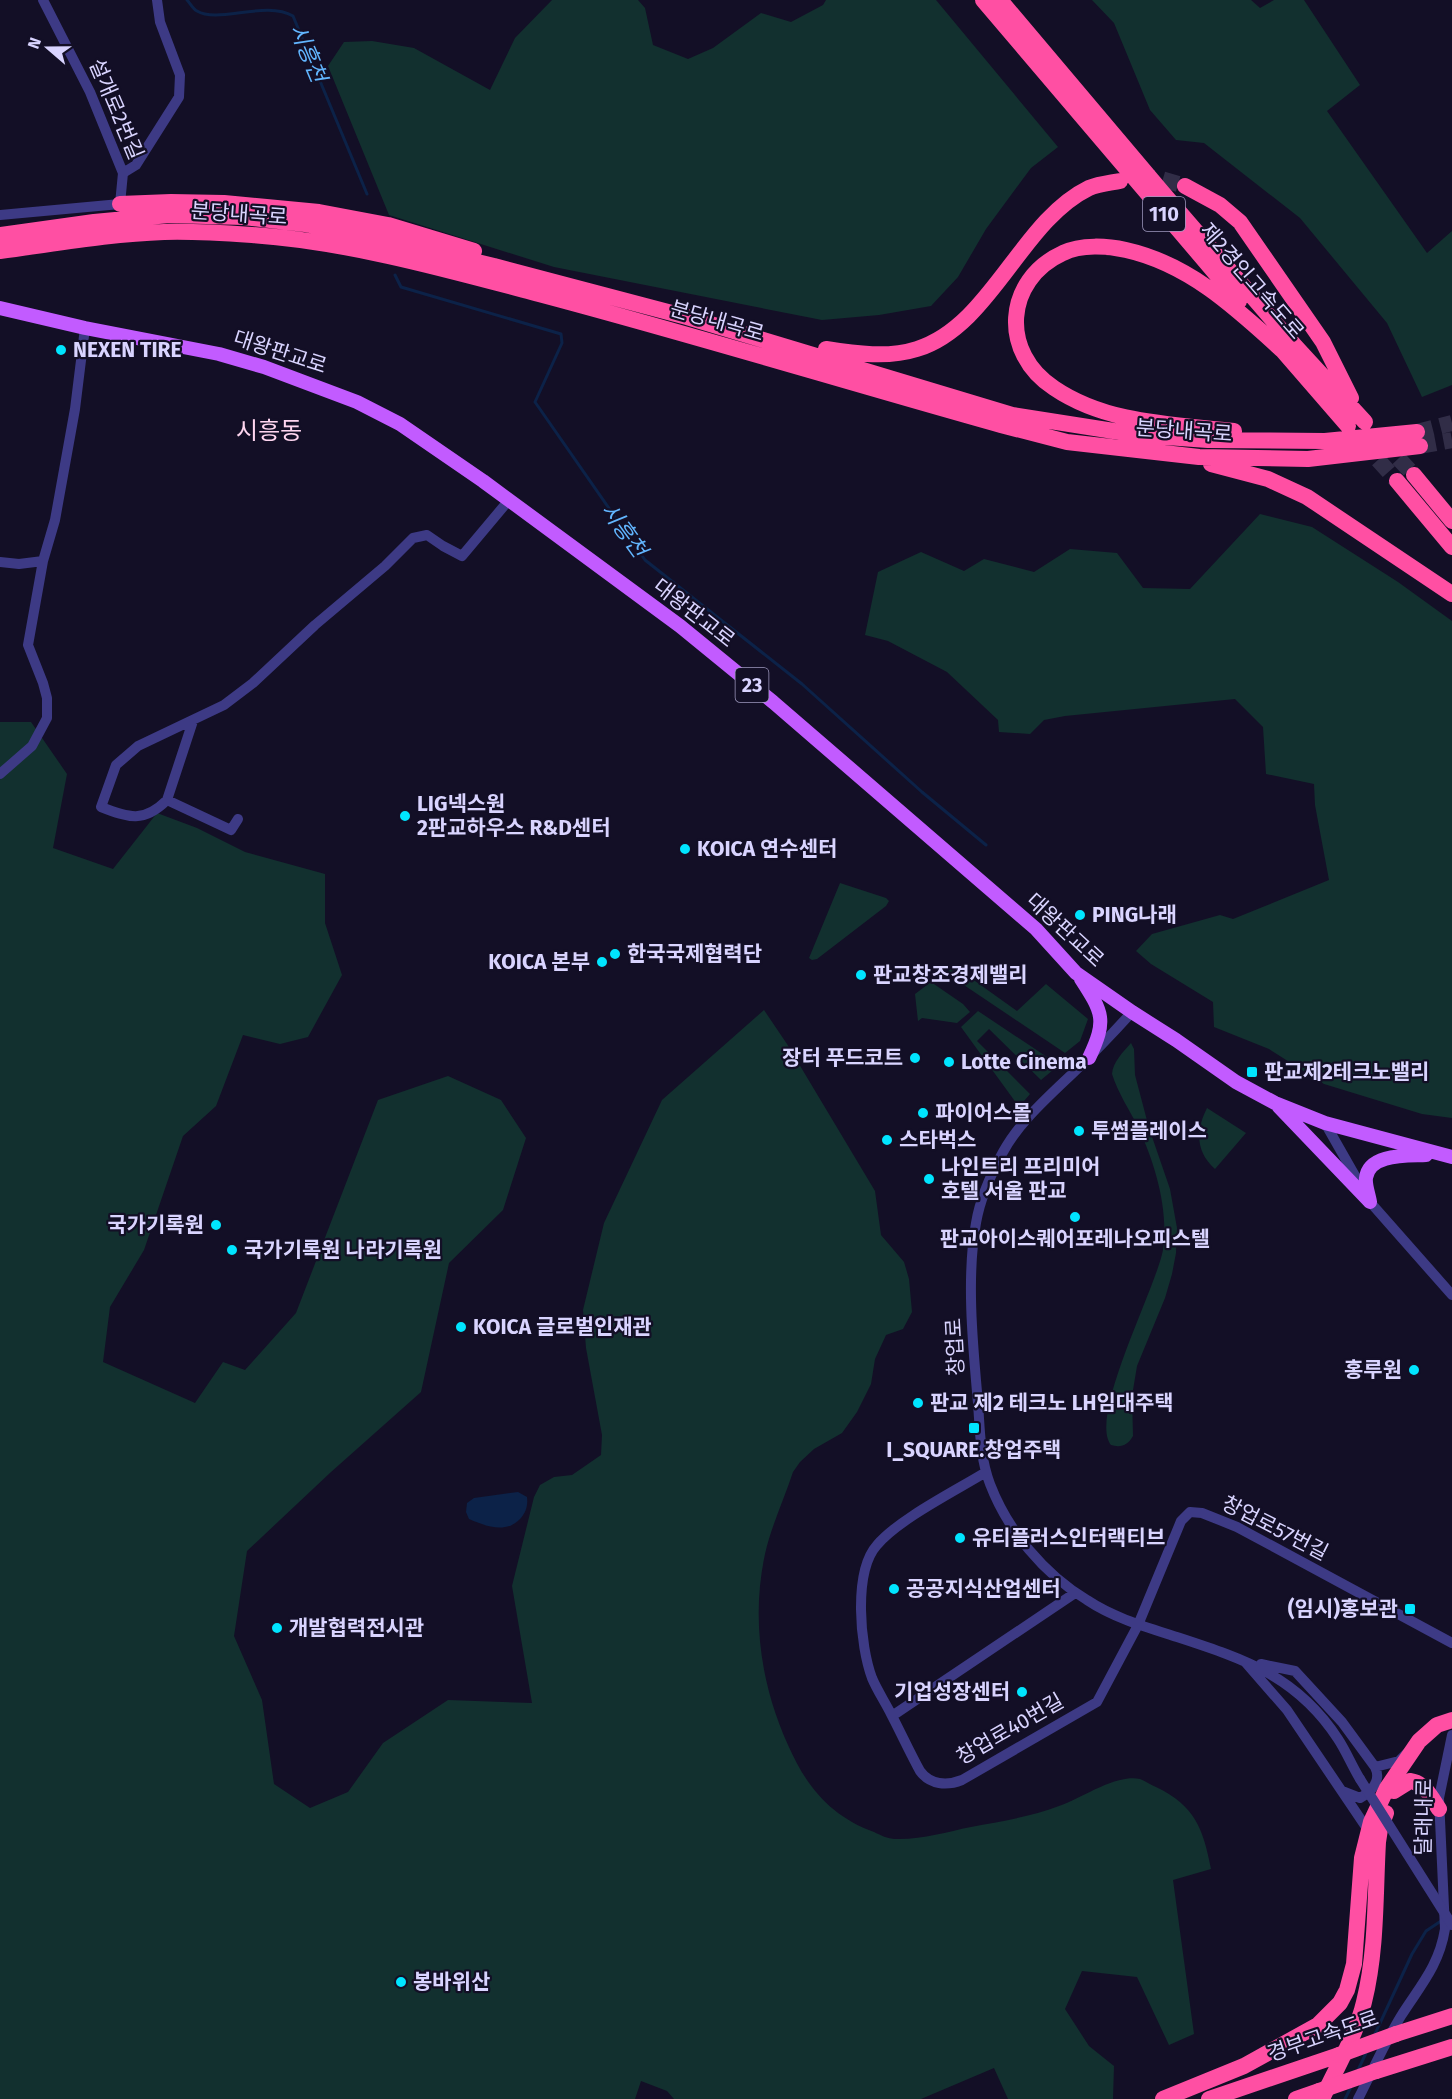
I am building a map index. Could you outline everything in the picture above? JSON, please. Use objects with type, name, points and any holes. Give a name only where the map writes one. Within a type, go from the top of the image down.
[{"type":"highway","name":"제2경인고속도로","points":[[983,0],[1282,350],[1357,421]]},
{"type":"highway","name":"제2경인고속도로","points":[[1000,0],[1357,421]]},
{"type":"highway","points":[[767,340],[866,354],[906,352],[928,345],[950,332],[965,318],[1059,211],[1089,188],[1120,181]]},
{"type":"highway","points":[[1185,186],[1220,204],[1240,222],[1323,342],[1357,421]]},
{"type":"highway","points":[[120,204],[224,203],[357,218],[472,250],[489,256],[516,272]]},
{"type":"highway","name":"분당내곡로","points":[[0,235],[94,222],[169,215],[244,217],[305,224],[389,241],[687,317],[1012,415],[1138,435],[1208,440],[1418,439],[1308,459],[1199,457],[1067,441],[1000,425],[523,289],[377,254],[312,242],[254,235],[165,232],[88,239],[0,251]]},
{"type":"highway","points":[[1282,350],[1217,293],[1188,274],[1149,257],[1125,250],[1093,248],[1065,252],[1037,271],[1026,286],[1017,308],[1016,334],[1025,359],[1032,370],[1054,388],[1082,404],[1134,420],[1324,441]]},
{"type":"highway","points":[[1143,452],[1236,470],[1268,479],[1325,508],[1452,594]]},
{"type":"highway","points":[[1414,475],[1452,521]]},
{"type":"highway","points":[[1397,481],[1452,548]]},
{"type":"highway","points":[[1320,2095],[1364,2004],[1364,1951],[1357,1928],[1362,1858],[1368,1830],[1387,1788],[1419,1742],[1437,1725],[1452,1721]]},
{"type":"highway","points":[[1162,2099],[1244,2066],[1318,2025],[1331,2013],[1347,1990],[1354,1964],[1364,1951],[1375,1927],[1378,1842],[1380,1829],[1394,1791],[1426,1743],[1452,1721]]},
{"type":"highway","points":[[1394,1791],[1410,1781],[1419,1783],[1429,1793],[1439,1809]]},
{"type":"highway","name":"경부고속도로","points":[[1209,2099],[1452,2016]]},
{"type":"highway","points":[[1296,2099],[1320,2095],[1376,2071],[1452,2047]]},
{"type":"main road","name":"대왕판교로","points":[[0,308],[84,328],[219,354],[309,382],[357,402],[400,424],[509,500],[680,626],[773,702],[1036,929],[1076,973],[1236,1082],[1275,1103],[1325,1123],[1437,1155],[1452,1157]]},
{"type":"main road","points":[[1076,973],[1100,1012],[1101,1028],[1089,1058]]},
{"type":"main road","points":[[1275,1103],[1370,1202]]},
{"type":"main road","points":[[1370,1202],[1366,1178],[1371,1167],[1380,1161],[1395,1157],[1437,1155]]},
{"type":"street","name":"설개로2번길","points":[[43,0],[90,92],[123,173],[120,204]]},
{"type":"street","points":[[123,173],[136,165],[179,97],[180,75],[160,22],[158,0]]},
{"type":"street","points":[[0,215],[120,204]]},
{"type":"street","points":[[0,774],[32,746],[47,718],[44,683],[28,645],[44,561],[55,520],[75,409],[84,328]]},
{"type":"street","points":[[193,721],[167,800],[146,816],[136,818],[101,807],[116,765],[138,746],[224,705],[254,683],[315,625],[385,566],[413,538],[427,535],[462,556],[509,500]]},
{"type":"street","points":[[0,562],[19,564],[44,561]]},
{"type":"street","points":[[167,800],[231,830],[238,819]]},
{"type":"street","name":"창업로","points":[[1132,1012],[1089,1058],[1049,1095],[1010,1142],[991,1176],[978,1215],[973,1250],[972,1283],[975,1372],[983,1455],[986,1472],[1004,1511],[1036,1559],[1061,1582],[1098,1607],[1138,1624],[1243,1660]]},
{"type":"street","points":[[1325,1123],[1370,1202],[1452,1295]]},
{"type":"street","name":"창업로40번길","points":[[986,1472],[896,1529],[875,1547],[868,1559],[861,1589],[865,1643],[873,1678],[923,1775],[939,1783],[958,1782],[1095,1704],[1138,1624]]},
{"type":"street","name":"창업로57번길","points":[[1138,1624],[1180,1521],[1184,1515],[1195,1511],[1220,1519],[1245,1531],[1452,1643]]},
{"type":"street","points":[[892,1716],[1076,1593]]},
{"type":"street","points":[[1243,1660],[1295,1671],[1342,1722],[1378,1773],[1370,1792],[1359,1798],[1342,1791]]},
{"type":"street","points":[[1243,1660],[1285,1682],[1305,1700],[1338,1739],[1360,1779],[1452,1925]]},
{"type":"street","points":[[1243,1660],[1287,1710],[1368,1830]]},
{"type":"street","name":"달래내로","points":[[1358,2099],[1400,2017],[1430,1973],[1442,1949],[1445,1929],[1439,1809],[1440,1788],[1452,1735]]},
{"type":"street","points":[[1375,1767],[1399,1761],[1419,1742]]},
{"type":"green space","points":[[552,0],[638,0],[645,8],[653,45],[688,59],[713,48],[761,13],[791,22],[823,5],[826,0],[936,0],[1058,147],[1031,168],[986,229],[958,277],[931,306],[879,315],[822,320],[554,267],[389,215],[328,66],[344,42],[372,41],[414,48],[490,90],[515,38]]},
{"type":"green space","points":[[1092,0],[1251,0],[1260,8],[1274,0],[1304,0],[1360,85],[1327,111],[1427,253],[1452,231],[1452,385],[1422,397],[1387,323],[1300,218],[1204,143],[1176,140],[1150,110],[1114,23]]},
{"type":"green space","points":[[1260,514],[1312,527],[1398,582],[1452,621],[1452,1118],[1422,1114],[1324,1084],[1269,1049],[1214,1027],[1213,1002],[1151,964],[1136,951],[1152,934],[1220,915],[1233,919],[1329,880],[1315,805],[1314,784],[1266,774],[1263,727],[1235,699],[1065,716],[1044,720],[1030,734],[999,732],[998,720],[947,672],[888,641],[865,635],[878,572],[921,552],[964,571],[984,559],[1034,572],[1070,549],[1117,553],[1143,588],[1190,589]]},
{"type":"green space","points":[[0,722],[31,722],[67,774],[53,848],[113,869],[157,813],[197,828],[245,852],[325,874],[325,923],[342,975],[308,1037],[280,1044],[243,1035],[216,1106],[183,1136],[144,1250],[110,1307],[103,1362],[195,1403],[223,1362],[245,1370],[296,1313],[378,1100],[448,1076],[501,1100],[526,1138],[503,1210],[449,1263],[421,1392],[247,1551],[234,1636],[262,1700],[274,1784],[310,1808],[348,1792],[383,1743],[448,1700],[532,1703],[512,1586],[534,1497],[540,1485],[554,1477],[572,1475],[601,1455],[602,1435],[586,1348],[583,1310],[604,1223],[662,1100],[764,1010],[787,1044],[875,1191],[881,1235],[904,1262],[909,1279],[912,1312],[903,1329],[886,1335],[875,1359],[871,1384],[857,1412],[842,1433],[814,1449],[793,1472],[765,1554],[759,1603],[761,1651],[771,1699],[788,1745],[803,1774],[821,1798],[832,1808],[858,1825],[892,1839],[924,1837],[1027,1816],[1059,1806],[1110,1783],[1130,1778],[1140,1779],[1169,1794],[1188,1810],[1195,1820],[1205,1842],[1211,1869],[1173,1880],[1194,2034],[1169,2045],[1137,1977],[1082,1971],[1065,2009],[1089,2046],[1114,2066],[1113,2099],[1008,2099],[994,2068],[921,2099],[674,2099],[667,2091],[641,2081],[635,2099],[0,2099]]},
{"type":"green space","points":[[840,883],[889,901],[886,906],[817,959],[812,960],[809,958]]},
{"type":"green space","points":[[954,966],[1017,1011],[1046,984],[1088,1019],[1080,1041],[1065,1053],[946,973]]},
{"type":"green space","points":[[931,982],[963,1004],[970,1012],[957,1023],[922,1018],[918,1021],[915,994]]},
{"type":"green space","points":[[978,1011],[1059,1065],[1041,1080],[989,1029],[977,1041],[1030,1094],[1019,1107],[961,1027]]},
{"type":"green space","points":[[1131,1043],[1134,1049],[1135,1075],[1149,1128],[1170,1189],[1177,1228],[1172,1274],[1165,1298],[1137,1366],[1132,1396],[1133,1436],[1126,1444],[1118,1446],[1111,1445],[1106,1430],[1108,1408],[1126,1351],[1158,1268],[1164,1235],[1162,1203],[1155,1171],[1138,1127],[1112,1074],[1116,1061]]},
{"type":"green space","points":[[1207,1108],[1246,1133],[1215,1169],[1204,1155],[1199,1140],[1203,1116]]},
{"type":"water","points":[[518,1492],[527,1497],[527,1503],[524,1514],[514,1524],[495,1527],[469,1519],[466,1512],[467,1503],[474,1498]]},
{"type":"waterway","name":"시흥천","points":[[187,0],[196,10],[206,14],[270,10],[293,16],[367,194]]},
{"type":"waterway","name":"시흥천","points":[[395,275],[401,287],[561,334],[562,343],[535,402],[645,560],[802,684],[922,792],[986,845]]},
{"type":"waterway","points":[[1375,2034],[1412,1954],[1426,1931],[1441,1921]]},
{"type":"waterway","points":[[1358,2070],[1367,2051]]},
{"type":"waterway","points":[[1345,2099],[1351,2087]]},
{"type":"tunnel","points":[[1139,178],[1158,178],[1185,186]]},
{"type":"tunnel","points":[[1417,432],[1452,423]]},
{"type":"tunnel","points":[[1420,446],[1452,440]]},
{"type":"tunnel","points":[[1382,441],[1414,475]]},
{"type":"tunnel","points":[[1362,442],[1397,481]]},
{"type":"place","name":"NEXEN TIRE","points":[[61,350]]},
{"type":"place","name":"LIG넥스원 2판교하우스 R&D센터","points":[[405,816]]},
{"type":"place","name":"KOICA 연수센터","points":[[685,849]]},
{"type":"place","name":"PING나래","points":[[1080,915]]},
{"type":"place","name":"한국국제협력단","points":[[615,954]]},
{"type":"place","name":"KOICA 본부","points":[[602,962]]},
{"type":"place","name":"판교창조경제밸리","points":[[861,975]]},
{"type":"place","name":"장터 푸드코트","points":[[915,1058]]},
{"type":"place","name":"Lotte Cinema","points":[[949,1062]]},
{"type":"place","name":"판교제2테크노밸리","points":[[1252,1072]]},
{"type":"place","name":"파이어스몰","points":[[923,1113]]},
{"type":"place","name":"투썸플레이스","points":[[1079,1131]]},
{"type":"place","name":"스타벅스","points":[[887,1140]]},
{"type":"place","name":"나인트리 프리미어 호텔 서울 판교","points":[[929,1179]]},
{"type":"place","name":"판교아이스퀘어포레나오피스텔","points":[[1075,1217]]},
{"type":"place","name":"국가기록원","points":[[216,1225]]},
{"type":"place","name":"국가기록원 나라기록원","points":[[232,1250]]},
{"type":"place","name":"KOICA 글로벌인재관","points":[[461,1327]]},
{"type":"place","name":"홍루원","points":[[1414,1370]]},
{"type":"place","name":"판교 제2 테크노 LH임대주택","points":[[918,1403]]},
{"type":"place","name":"I_SQUARE.창업주택","points":[[974,1428]]},
{"type":"place","name":"유티플러스인터랙티브","points":[[960,1538]]},
{"type":"place","name":"공공지식산업센터","points":[[894,1589]]},
{"type":"place","name":"(임시)홍보관","points":[[1410,1609]]},
{"type":"place","name":"개발협력전시관","points":[[277,1628]]},
{"type":"place","name":"기업성장센터","points":[[1022,1692]]},
{"type":"place","name":"봉바위산","points":[[401,1982]]},
{"type":"district","name":"시흥동","points":[[269,431]]}]
